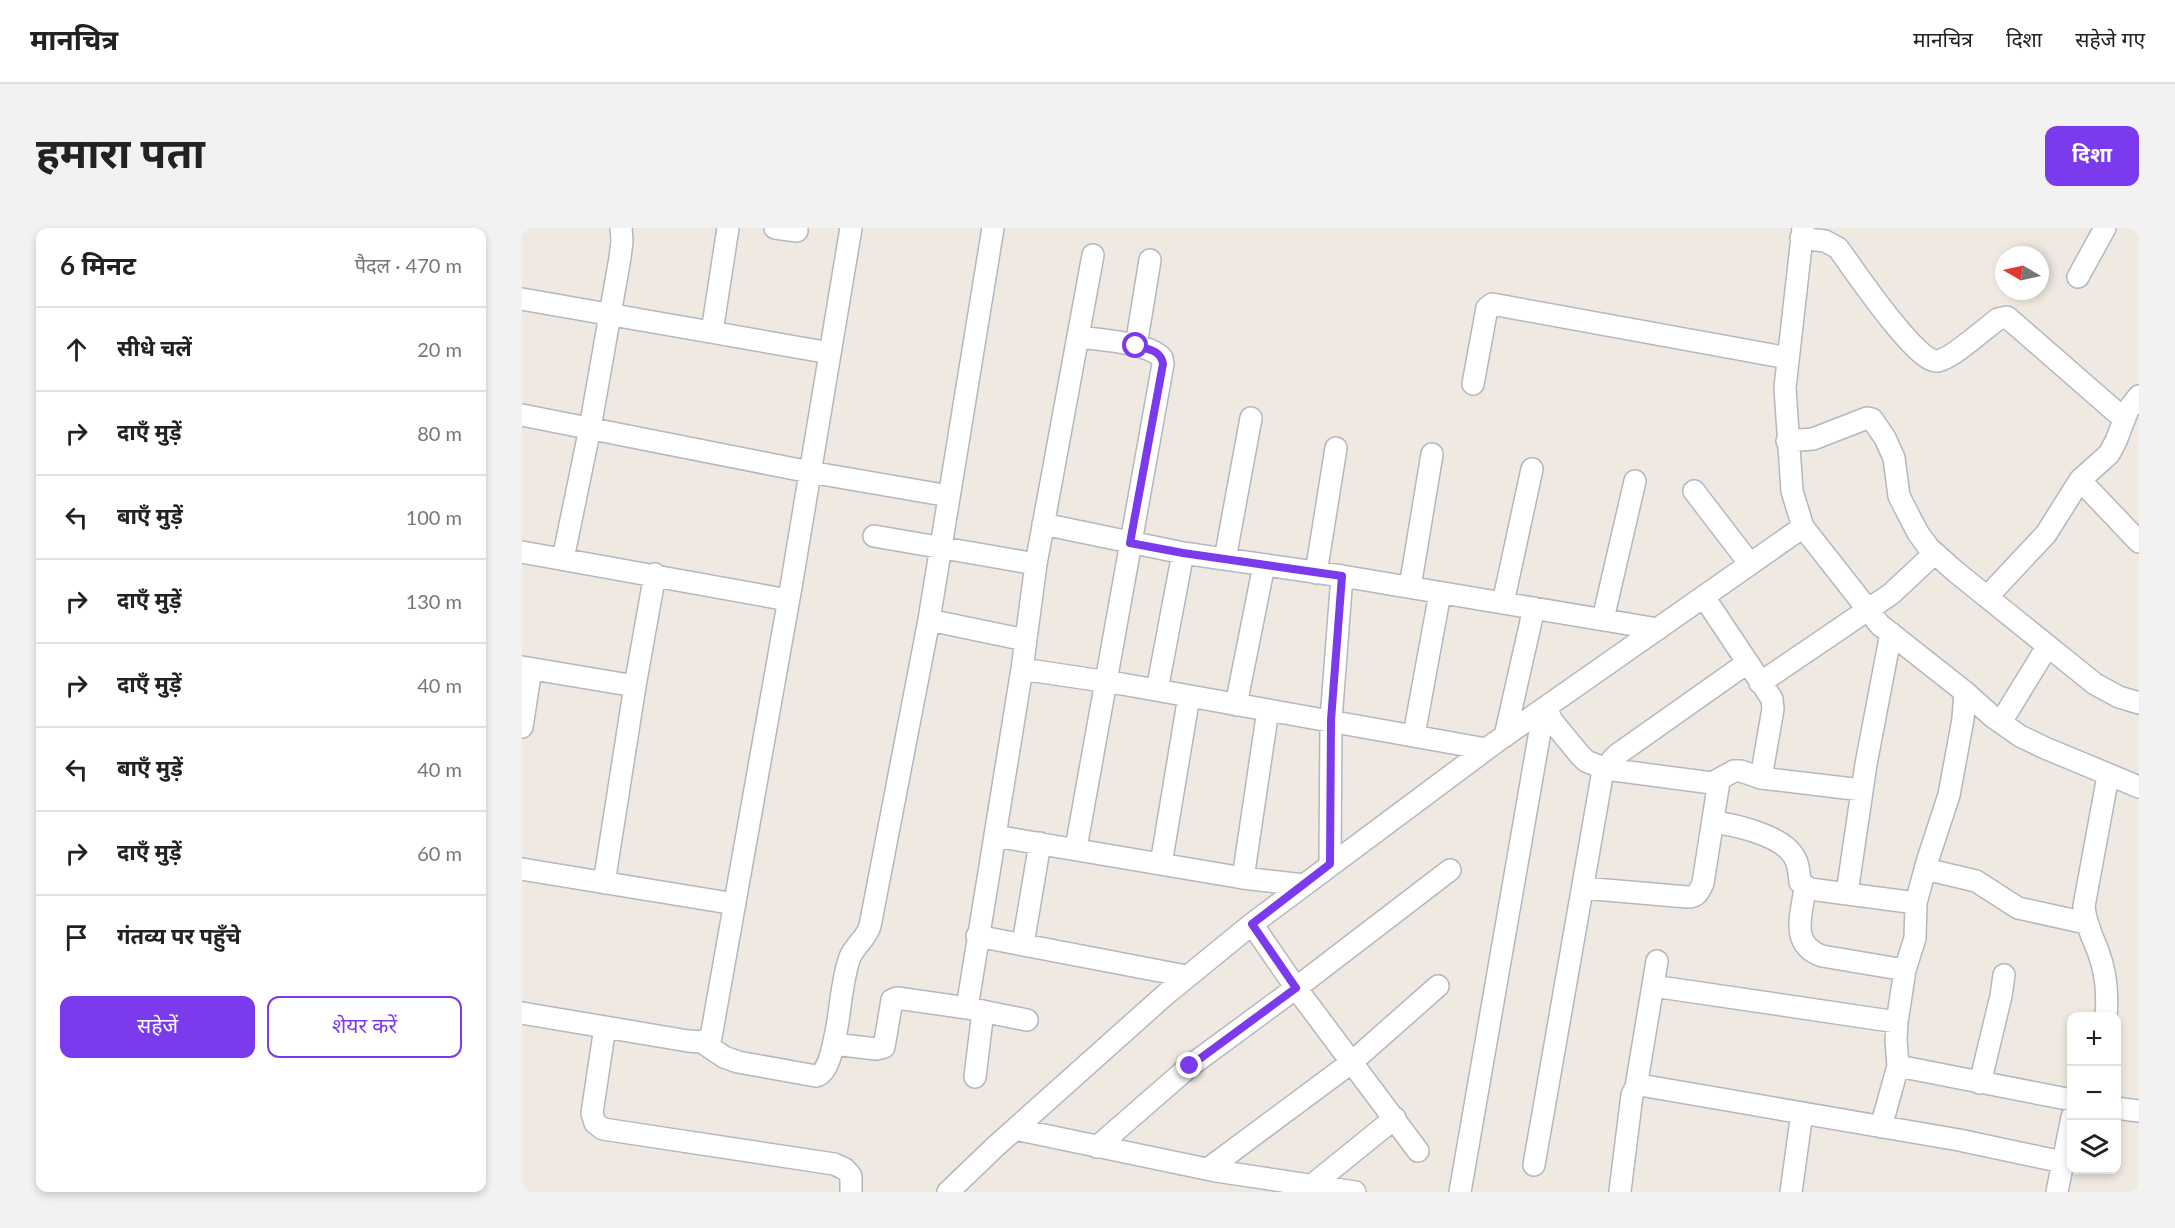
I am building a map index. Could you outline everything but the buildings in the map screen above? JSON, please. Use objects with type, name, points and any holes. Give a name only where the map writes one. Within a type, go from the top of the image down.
[{"type":"street","points":[[563,559],[590,428],[622,241],[621,228]]},
{"type":"street","points":[[712,332],[728,228]]},
{"type":"street","points":[[775,228],[797,231]]},
{"type":"street","points":[[702,1042],[711,1037],[714,1027],[789,600],[850,228]]},
{"type":"street","points":[[522,1013],[702,1042],[724,1057],[738,1062],[816,1076],[823,1072],[834,1044],[850,958],[868,934],[870,926],[942,547],[993,228]]},
{"type":"street","points":[[2078,277],[2105,228]]},
{"type":"street","points":[[2124,419],[2007,317],[1998,320],[1945,359],[1933,361],[1927,358],[1902,334],[1838,248],[1802,233],[1785,388],[1792,492],[1803,527],[1880,625],[2001,722],[2020,736],[2045,748],[2139,787]]},
{"type":"street","points":[[975,1077],[977,936],[1022,669],[1036,564],[1080,337],[1093,255]]},
{"type":"street","points":[[1136,346],[1149,261]]},
{"type":"street","points":[[522,299],[830,353]]},
{"type":"street","points":[[1473,384],[1487,308],[1492,304],[1788,358]]},
{"type":"street","points":[[1076,848],[1163,364],[1162,357],[1158,353],[1136,346],[1080,337]]},
{"type":"street","points":[[1987,597],[2046,534],[2079,480],[2112,449],[2128,410],[2139,396]]},
{"type":"street","points":[[522,416],[949,496]]},
{"type":"street","points":[[1226,559],[1251,418]]},
{"type":"street","points":[[1787,441],[1814,439],[1868,418],[1872,419],[1886,438],[1894,458],[1902,504],[1918,533],[1935,553],[2095,684],[2119,697],[2139,703]]},
{"type":"street","points":[[1316,573],[1336,448]]},
{"type":"street","points":[[1410,588],[1432,454]]},
{"type":"street","points":[[1503,603],[1532,469]]},
{"type":"street","points":[[2079,480],[2139,542]]},
{"type":"street","points":[[1603,620],[1635,481]]},
{"type":"street","points":[[1694,491],[1750,564]]},
{"type":"street","points":[[1043,524],[1183,553],[1342,576],[1658,628]]},
{"type":"street","points":[[950,1191],[1015,1129],[1186,976],[1252,924],[1504,736],[1548,712],[1658,628],[1803,527]]},
{"type":"street","points":[[874,536],[1036,564]]},
{"type":"street","points":[[522,552],[655,574],[789,600]]},
{"type":"street","points":[[1157,690],[1183,553]]},
{"type":"street","points":[[1760,683],[1869,610],[1902,585],[1935,553]]},
{"type":"street","points":[[1236,705],[1264,565]]},
{"type":"street","points":[[604,883],[634,686],[655,574]]},
{"type":"street","points":[[1330,864],[1331,720],[1342,576]]},
{"type":"street","points":[[1414,735],[1440,592]]},
{"type":"street","points":[[1704,597],[1772,699],[1773,709],[1761,778]]},
{"type":"street","points":[[1504,736],[1534,608]]},
{"type":"street","points":[[929,620],[1025,640]]},
{"type":"street","points":[[1847,893],[1862,790],[1892,633]]},
{"type":"street","points":[[2001,722],[2048,647]]},
{"type":"street","points":[[1534,1165],[1600,784],[1606,769],[1618,754],[1747,663]]},
{"type":"street","points":[[522,727],[527,668],[634,686]]},
{"type":"street","points":[[1022,669],[1157,690],[1486,749]]},
{"type":"street","points":[[1881,1127],[1898,1066],[1897,1022],[1905,970],[1915,938],[1916,903],[1949,795],[1965,692]]},
{"type":"street","points":[[1161,864],[1189,696]]},
{"type":"street","points":[[1243,878],[1268,710]]},
{"type":"street","points":[[1548,712],[1580,756],[1606,769],[1712,783],[1734,771],[1761,778],[1862,790]]},
{"type":"street","points":[[1460,1192],[1539,737],[1548,712]]},
{"type":"street","points":[[2106,1012],[2106,980],[2086,923],[2084,906],[2108,776]]},
{"type":"street","points":[[1583,888],[1693,897],[1699,893],[1703,884],[1719,781]]},
{"type":"street","points":[[1713,822],[1749,830],[1786,847],[1797,861],[1800,882],[1805,887],[1818,891],[1916,903]]},
{"type":"street","points":[[994,836],[1076,848],[1243,878],[1304,885]]},
{"type":"street","points":[[1023,944],[1040,843]]},
{"type":"street","points":[[522,869],[735,904]]},
{"type":"street","points":[[1925,869],[1976,881],[2018,908],[2086,923]]},
{"type":"street","points":[[1097,1147],[1190,1066],[1450,870]]},
{"type":"street","points":[[1805,887],[1800,928],[1805,946],[1812,953],[1905,970]]},
{"type":"street","points":[[1252,924],[1296,988],[1418,1150]]},
{"type":"street","points":[[977,936],[1186,976]]},
{"type":"street","points":[[1620,1191],[1632,1095],[1636,1086],[1657,961]]},
{"type":"street","points":[[1980,1083],[1998,1012],[2004,975]]},
{"type":"street","points":[[1208,1169],[1352,1062],[1438,986]]},
{"type":"street","points":[[1653,986],[1897,1022]]},
{"type":"street","points":[[834,1044],[876,1049],[884,1047],[891,1003],[894,998],[1027,1020]]},
{"type":"street","points":[[605,1027],[592,1113],[595,1123],[603,1129],[834,1164],[845,1169],[851,1176],[851,1192]]},
{"type":"street","points":[[1898,1066],[2067,1100]]},
{"type":"street","points":[[1636,1086],[1959,1140],[2062,1162]]},
{"type":"street","points":[[2121,1109],[2139,1111]]},
{"type":"street","points":[[1791,1192],[1802,1113]]},
{"type":"street","points":[[1311,1186],[1395,1118]]},
{"type":"street","points":[[2057,1192],[2071,1120]]},
{"type":"street","points":[[1015,1129],[1208,1169],[1248,1184],[1311,1186],[1355,1192]]},
{"type":"route","points":[[1136,346],[1158,353],[1162,357],[1163,364],[1130,543],[1342,576],[1331,720],[1330,864],[1252,924],[1296,988],[1190,1066]]}]
